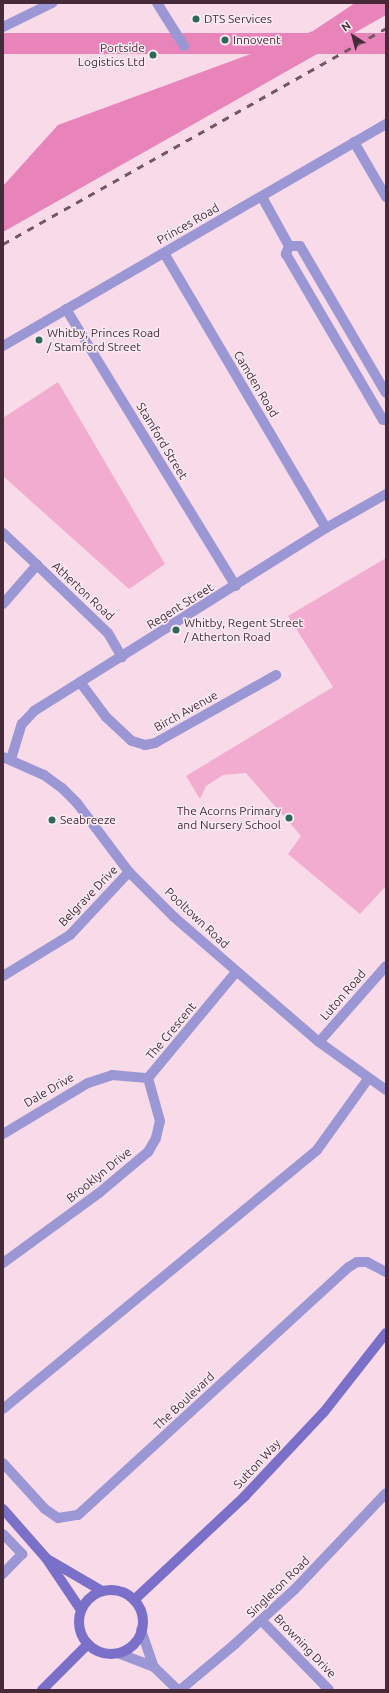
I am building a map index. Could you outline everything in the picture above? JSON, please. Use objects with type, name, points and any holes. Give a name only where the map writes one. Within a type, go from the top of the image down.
[{"type":"main road","name":"Sutton Way","points":[[134,1600],[245,1496],[324,1412],[386,1333]]},
{"type":"main road","points":[[3,1509],[46,1558],[81,1610]]},
{"type":"main road","points":[[46,1558],[102,1591],[124,1593],[134,1600],[140,1609],[142,1630],[129,1648],[118,1653],[107,1654],[88,1644],[79,1624],[81,1610],[87,1600],[102,1591]]},
{"type":"main road","points":[[42,1690],[88,1644]]},
{"type":"street","points":[[3,27],[52,3]]},
{"type":"street","points":[[157,3],[184,46]]},
{"type":"street","name":"Princes Road","points":[[3,346],[386,124]]},
{"type":"street","points":[[354,142],[386,197]]},
{"type":"street","points":[[262,197],[289,246],[286,254],[383,420],[386,420]]},
{"type":"street","points":[[289,246],[300,246],[386,393]]},
{"type":"street","name":"Camden Road","points":[[164,252],[326,528]]},
{"type":"street","name":"Stamford Street","points":[[66,309],[236,586]]},
{"type":"street","points":[[335,339],[349,330]]},
{"type":"street","name":"Regent Street","points":[[7,758],[22,724],[34,711],[236,586],[326,528],[386,494]]},
{"type":"street","name":"Atherton Road","points":[[3,533],[108,632],[122,657]]},
{"type":"street","name":"Atherton Road","points":[[3,604],[37,565]]},
{"type":"street","name":"Birch Avenue","points":[[80,682],[106,717],[132,741],[145,745],[155,743],[276,675]]},
{"type":"street","name":"Pooltown Road","points":[[7,758],[44,775],[62,788],[77,803],[129,872],[174,917],[319,1042],[368,1079],[386,1090]]},
{"type":"street","name":"Belgrave Drive","points":[[3,976],[70,935],[129,872]]},
{"type":"street","name":"Luton Road","points":[[319,1042],[386,966]]},
{"type":"street","name":"The Crescent","points":[[112,1075],[148,1078],[236,972]]},
{"type":"street","name":"Dale Drive","points":[[3,1134],[59,1098],[88,1083],[112,1075]]},
{"type":"street","name":"Brooklyn Drive","points":[[3,1263],[99,1193],[148,1152],[156,1138],[160,1121],[148,1078]]},
{"type":"street","points":[[3,1409],[317,1150],[368,1079]]},
{"type":"street","name":"The Boulevard","points":[[3,1463],[45,1509],[58,1518],[78,1515],[349,1266],[357,1262],[367,1262],[386,1272]]},
{"type":"street","name":"Singleton Road","points":[[179,1690],[262,1621],[319,1565],[386,1493]]},
{"type":"street","points":[[3,1534],[22,1554],[3,1574]]},
{"type":"street","name":"Browning Drive","points":[[262,1621],[329,1690]]},
{"type":"street","points":[[142,1630],[154,1666]]},
{"type":"street","points":[[118,1653],[154,1666],[179,1690]]},
{"type":"shaded area","points":[[355,3],[386,3],[386,15],[3,232],[3,186],[58,125],[313,31]]},
{"type":"shaded area","points":[[3,33],[386,33],[386,54],[3,54]]},
{"type":"shaded area","points":[[58,382],[165,564],[129,589],[3,476],[3,418]]},
{"type":"shaded area","points":[[386,558],[386,886],[360,914],[288,854],[301,836],[246,773],[223,775],[206,786],[200,799],[186,776],[333,687],[288,616]]},
{"type":"railway","points":[[3,244],[386,28]]},
{"type":"place","name":"DTS Services","points":[[196,19]]},
{"type":"place","name":"Innovent","points":[[225,40]]},
{"type":"place","name":"Portside Logistics Ltd","points":[[153,55]]},
{"type":"place","name":"Whitby, Princes Road / Stamford Street","points":[[39,340]]},
{"type":"place","name":"Whitby, Regent Street / Atherton Road","points":[[176,630]]},
{"type":"place","name":"The Acorns Primary and Nursery School","points":[[289,818]]},
{"type":"place","name":"Seabreeze","points":[[52,820]]}]
